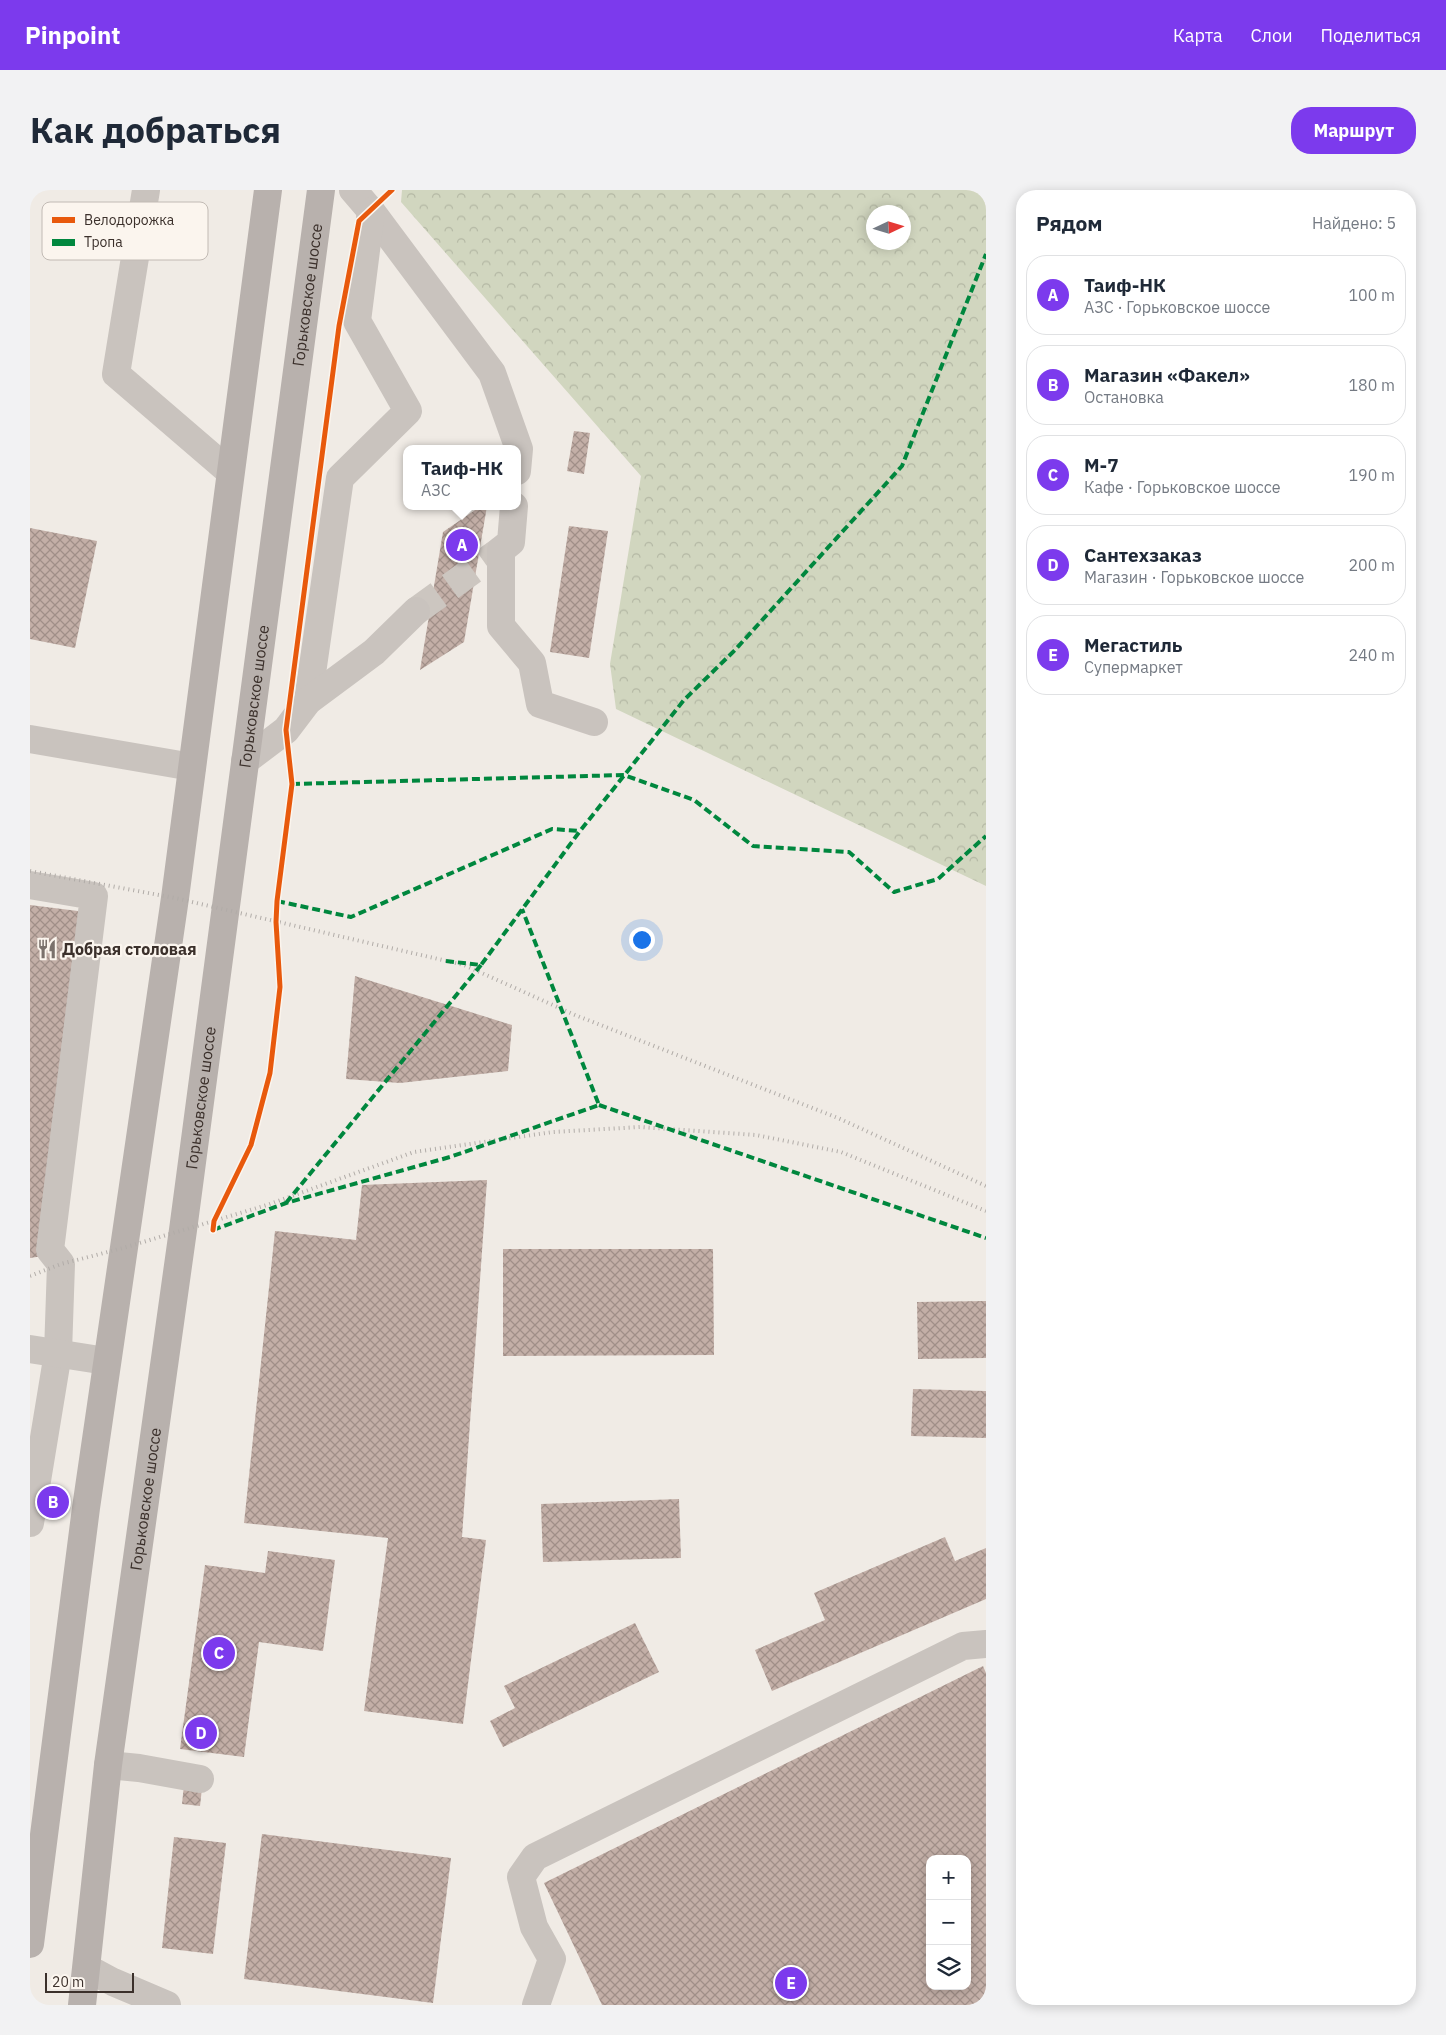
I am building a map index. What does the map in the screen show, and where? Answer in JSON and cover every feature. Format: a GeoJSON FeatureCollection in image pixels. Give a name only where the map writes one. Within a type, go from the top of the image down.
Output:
{"type":"FeatureCollection","features":[{"type":"Feature","properties":{"kind":"main road"},"geometry":{"type":"LineString","coordinates":[[30,1944],[33,1887],[106,1361],[175,898],[268,190]]}},
{"type":"Feature","properties":{"kind":"main road","name":"Горьковское шоссе"},"geometry":{"type":"LineString","coordinates":[[82,2005],[88,1968],[108,1765],[182,1240],[322,190]]}},
{"type":"Feature","properties":{"kind":"lane"},"geometry":{"type":"LineString","coordinates":[[353,190],[371,211],[492,373],[518,445]]}},
{"type":"Feature","properties":{"kind":"lane"},"geometry":{"type":"LineString","coordinates":[[308,701],[340,478],[408,411],[357,321],[371,211]]}},
{"type":"Feature","properties":{"kind":"lane"},"geometry":{"type":"LineString","coordinates":[[135,260],[116,374],[230,472]]}},
{"type":"Feature","properties":{"kind":"lane"},"geometry":{"type":"LineString","coordinates":[[514,510],[511,542],[501,550],[501,626],[532,663],[540,704],[594,722]]}},
{"type":"Feature","properties":{"kind":"lane"},"geometry":{"type":"LineString","coordinates":[[246,761],[286,730],[308,701],[374,652],[416,611]]}},
{"type":"Feature","properties":{"kind":"lane"},"geometry":{"type":"LineString","coordinates":[[30,739],[192,767]]}},
{"type":"Feature","properties":{"kind":"lane"},"geometry":{"type":"LineString","coordinates":[[30,886],[94,896],[50,1250],[60,1264],[58,1353],[30,1523]]}},
{"type":"Feature","properties":{"kind":"lane"},"geometry":{"type":"LineString","coordinates":[[30,1349],[106,1361]]}},
{"type":"Feature","properties":{"kind":"lane"},"geometry":{"type":"LineString","coordinates":[[536,2005],[552,1959],[534,1927],[521,1877],[535,1857],[963,1646],[986,1644]]}},
{"type":"Feature","properties":{"kind":"lane"},"geometry":{"type":"LineString","coordinates":[[108,1765],[139,1768],[200,1779]]}},
{"type":"Feature","properties":{"kind":"lane"},"geometry":{"type":"LineString","coordinates":[[88,1968],[113,1982],[167,2005]]}},
{"type":"Feature","properties":{"kind":"green space"},"geometry":{"type":"Polygon","coordinates":[[[402,190],[986,190],[986,886],[616,709],[610,664],[641,476],[401,202],[402,190]]]}},
{"type":"Feature","properties":{"kind":"building"},"geometry":{"type":"Polygon","coordinates":[[[574,431],[590,433],[584,474],[567,471],[574,431]]]}},
{"type":"Feature","properties":{"kind":"building"},"geometry":{"type":"Polygon","coordinates":[[[475,510],[486,510],[464,642],[420,670],[443,532],[475,510]]]}},
{"type":"Feature","properties":{"kind":"building"},"geometry":{"type":"Polygon","coordinates":[[[569,526],[608,531],[589,658],[550,652],[569,526]]]}},
{"type":"Feature","properties":{"kind":"building"},"geometry":{"type":"Polygon","coordinates":[[[30,528],[97,541],[75,648],[30,639],[30,528]]]}},
{"type":"Feature","properties":{"kind":"building"},"geometry":{"type":"Polygon","coordinates":[[[30,905],[86,912],[43,1256],[30,1258],[30,905]]]}},
{"type":"Feature","properties":{"kind":"building"},"geometry":{"type":"Polygon","coordinates":[[[355,976],[512,1025],[508,1071],[400,1083],[346,1079],[355,976]]]}},
{"type":"Feature","properties":{"kind":"building"},"geometry":{"type":"Polygon","coordinates":[[[487,1180],[462,1537],[486,1540],[463,1724],[364,1711],[388,1538],[244,1523],[275,1231],[356,1240],[362,1185],[487,1180]]]}},
{"type":"Feature","properties":{"kind":"building"},"geometry":{"type":"Polygon","coordinates":[[[503,1249],[713,1249],[714,1355],[503,1356],[503,1249]]]}},
{"type":"Feature","properties":{"kind":"building"},"geometry":{"type":"Polygon","coordinates":[[[986,1301],[986,1358],[918,1359],[917,1302],[986,1301]]]}},
{"type":"Feature","properties":{"kind":"building"},"geometry":{"type":"Polygon","coordinates":[[[913,1389],[986,1391],[986,1438],[911,1436],[913,1389]]]}},
{"type":"Feature","properties":{"kind":"building"},"geometry":{"type":"Polygon","coordinates":[[[679,1499],[681,1558],[543,1562],[541,1504],[679,1499]]]}},
{"type":"Feature","properties":{"kind":"building"},"geometry":{"type":"Polygon","coordinates":[[[945,1537],[955,1561],[986,1548],[986,1599],[772,1691],[755,1650],[825,1620],[814,1593],[945,1537]]]}},
{"type":"Feature","properties":{"kind":"building"},"geometry":{"type":"Polygon","coordinates":[[[268,1551],[335,1560],[323,1651],[259,1642],[244,1757],[180,1749],[205,1565],[265,1573],[268,1551]]]}},
{"type":"Feature","properties":{"kind":"building"},"geometry":{"type":"Polygon","coordinates":[[[635,1623],[659,1672],[503,1747],[490,1721],[515,1708],[504,1686],[635,1623]]]}},
{"type":"Feature","properties":{"kind":"building"},"geometry":{"type":"Polygon","coordinates":[[[983,1666],[986,1673],[986,2005],[602,2005],[544,1883],[983,1666]]]}},
{"type":"Feature","properties":{"kind":"building"},"geometry":{"type":"Polygon","coordinates":[[[184,1785],[202,1788],[200,1806],[182,1804],[184,1785]]]}},
{"type":"Feature","properties":{"kind":"building"},"geometry":{"type":"Polygon","coordinates":[[[262,1834],[451,1858],[433,2003],[244,1979],[262,1834]]]}},
{"type":"Feature","properties":{"kind":"building"},"geometry":{"type":"Polygon","coordinates":[[[174,1837],[226,1843],[213,1954],[162,1948],[174,1837]]]}},
{"type":"Feature","properties":{"kind":"tunnel"},"geometry":{"type":"LineString","coordinates":[[416,611],[501,550]]}},
{"type":"Feature","properties":{"kind":"railway"},"geometry":{"type":"LineString","coordinates":[[30,871],[175,898],[464,965],[575,1015],[838,1118],[986,1186]]}},
{"type":"Feature","properties":{"kind":"railway"},"geometry":{"type":"LineString","coordinates":[[30,1276],[61,1264],[123,1248],[267,1205],[414,1152],[553,1132],[640,1127],[756,1135],[841,1152],[986,1211]]}},
{"type":"Feature","properties":{"kind":"marked path"},"geometry":{"type":"LineString","coordinates":[[446,961],[481,965],[580,831],[684,700],[735,650],[902,466],[986,254]]}},
{"type":"Feature","properties":{"kind":"marked path"},"geometry":{"type":"LineString","coordinates":[[292,784],[624,775],[694,800],[753,846],[849,852],[894,892],[938,879],[986,836]]}},
{"type":"Feature","properties":{"kind":"marked path"},"geometry":{"type":"LineString","coordinates":[[277,901],[351,917],[552,829],[580,831]]}},
{"type":"Feature","properties":{"kind":"marked path"},"geometry":{"type":"LineString","coordinates":[[213,1230],[286,1203],[450,1157],[599,1105],[522,909]]}},
{"type":"Feature","properties":{"kind":"marked path"},"geometry":{"type":"LineString","coordinates":[[286,1203],[481,965]]}},
{"type":"Feature","properties":{"kind":"marked path"},"geometry":{"type":"LineString","coordinates":[[599,1105],[986,1238]]}},
{"type":"Feature","properties":{"kind":"cycle path"},"geometry":{"type":"LineString","coordinates":[[213,1230],[214,1221],[251,1145],[270,1073],[280,987],[276,922],[277,901],[292,784],[286,730],[339,326],[359,221],[392,190]]}},
{"type":"Feature","properties":{"kind":"place","name":"Таиф-НК"},"geometry":{"type":"Point","coordinates":[462,545]}},
{"type":"Feature","properties":{"kind":"place","name":"Добрая столовая"},"geometry":{"type":"Point","coordinates":[47,949]}},
{"type":"Feature","properties":{"kind":"place","name":"Магазин «Факел»"},"geometry":{"type":"Point","coordinates":[53,1502]}},
{"type":"Feature","properties":{"kind":"place","name":"М-7"},"geometry":{"type":"Point","coordinates":[219,1653]}},
{"type":"Feature","properties":{"kind":"place","name":"Сантехзаказ"},"geometry":{"type":"Point","coordinates":[201,1733]}},
{"type":"Feature","properties":{"kind":"place","name":"Мегастиль"},"geometry":{"type":"Point","coordinates":[791,1983]}}]}
